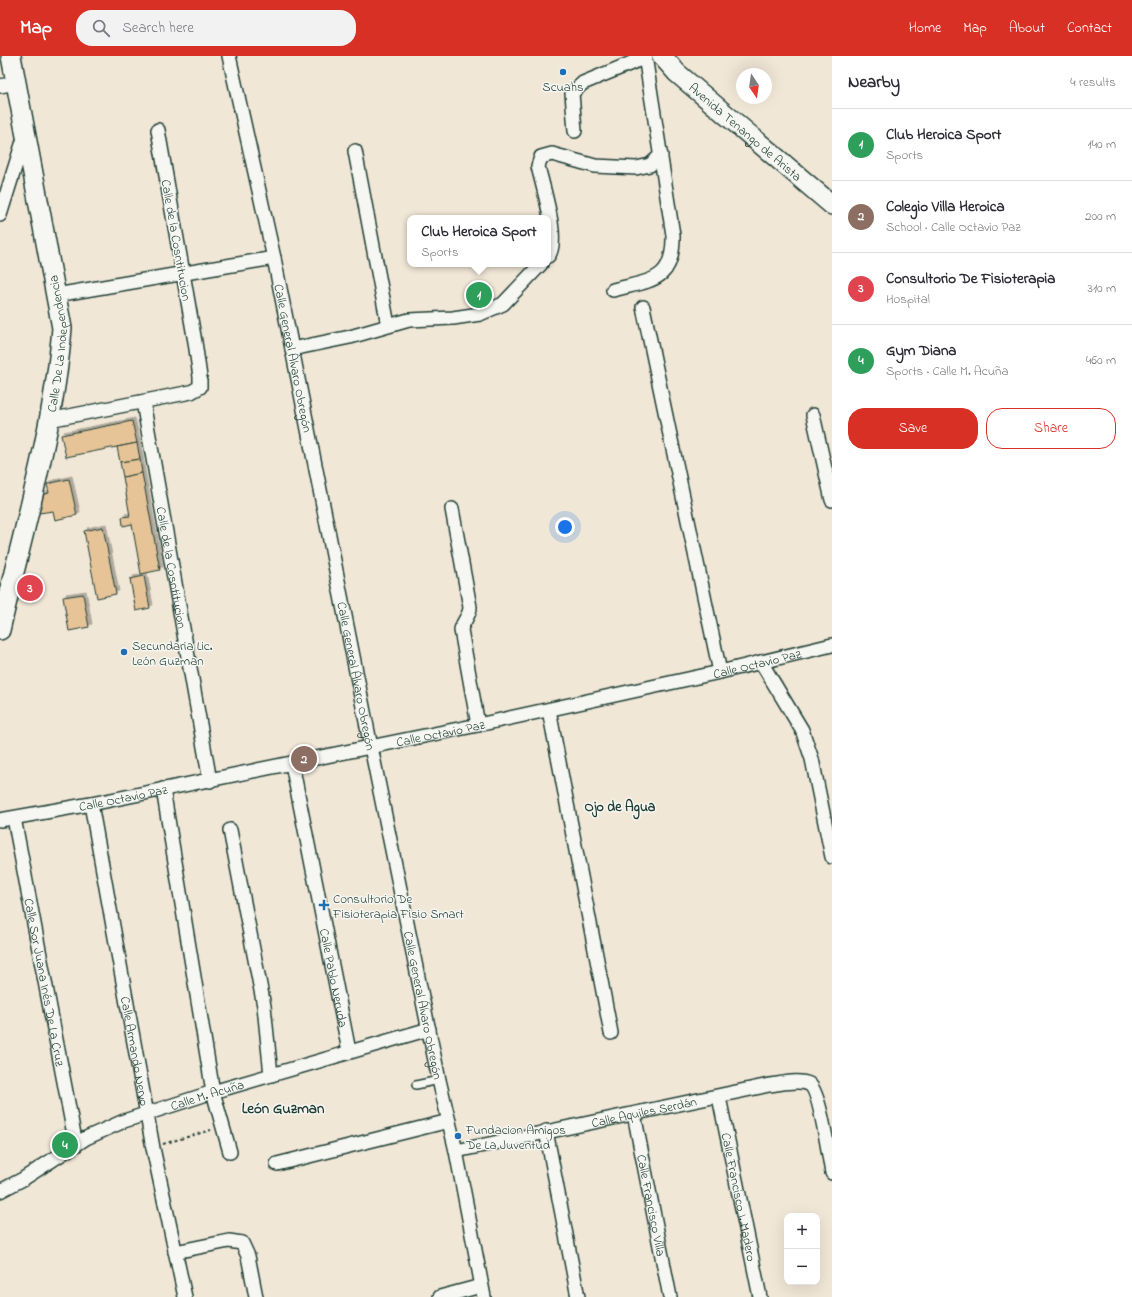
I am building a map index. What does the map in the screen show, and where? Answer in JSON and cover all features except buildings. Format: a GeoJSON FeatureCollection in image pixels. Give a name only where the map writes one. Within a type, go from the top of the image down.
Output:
{"type":"FeatureCollection","features":[{"type":"Feature","properties":{"kind":"street","name":"Calle De La Independencia"},"geometry":{"type":"LineString","coordinates":[[0,630],[49,420],[59,368],[62,328],[26,132],[8,84],[10,56]]}},
{"type":"Feature","properties":{"kind":"street","name":"Calle General Álvaro Obregón"},"geometry":{"type":"LineString","coordinates":[[229,56],[274,258],[371,747],[439,1080],[456,1151],[483,1291]]}},
{"type":"Feature","properties":{"kind":"street"},"geometry":{"type":"LineString","coordinates":[[575,131],[572,93],[584,83],[651,56],[673,251],[670,262],[665,271],[657,277],[613,290]]}},
{"type":"Feature","properties":{"kind":"street","name":"Avenida Tenango de Arista"},"geometry":{"type":"LineString","coordinates":[[651,56],[677,73],[832,205]]}},
{"type":"Feature","properties":{"kind":"street","name":"Calle de la Cosntitucion"},"geometry":{"type":"LineString","coordinates":[[158,130],[200,377],[200,387],[192,392],[143,402],[210,780]]}},
{"type":"Feature","properties":{"kind":"street"},"geometry":{"type":"LineString","coordinates":[[0,215],[4,186],[26,132]]}},
{"type":"Feature","properties":{"kind":"street"},"geometry":{"type":"LineString","coordinates":[[355,152],[388,325]]}},
{"type":"Feature","properties":{"kind":"street"},"geometry":{"type":"LineString","coordinates":[[549,215],[538,166],[541,157],[552,154],[595,166],[636,168],[650,165],[661,155]]}},
{"type":"Feature","properties":{"kind":"street"},"geometry":{"type":"LineString","coordinates":[[551,222],[554,235],[551,249]]}},
{"type":"Feature","properties":{"kind":"street"},"geometry":{"type":"LineString","coordinates":[[56,295],[183,275],[274,258]]}},
{"type":"Feature","properties":{"kind":"street"},"geometry":{"type":"LineString","coordinates":[[292,349],[350,337],[388,325],[417,319],[453,318],[480,314],[503,304],[538,267]]}},
{"type":"Feature","properties":{"kind":"street"},"geometry":{"type":"LineString","coordinates":[[643,307],[720,672]]}},
{"type":"Feature","properties":{"kind":"street"},"geometry":{"type":"LineString","coordinates":[[49,420],[143,402]]}},
{"type":"Feature","properties":{"kind":"street"},"geometry":{"type":"LineString","coordinates":[[813,415],[832,500]]}},
{"type":"Feature","properties":{"kind":"street"},"geometry":{"type":"LineString","coordinates":[[452,509],[470,607],[469,613],[462,624],[461,630],[478,725]]}},
{"type":"Feature","properties":{"kind":"street","name":"Calle Octavio Paz"},"geometry":{"type":"LineString","coordinates":[[0,820],[91,804],[478,725],[720,672],[832,645]]}},
{"type":"Feature","properties":{"kind":"street"},"geometry":{"type":"LineString","coordinates":[[761,662],[802,730],[812,759],[832,857]]}},
{"type":"Feature","properties":{"kind":"street"},"geometry":{"type":"LineString","coordinates":[[549,710],[611,1033]]}},
{"type":"Feature","properties":{"kind":"street","name":"Calle Pablo Neruda"},"geometry":{"type":"LineString","coordinates":[[292,764],[349,1051]]}},
{"type":"Feature","properties":{"kind":"street"},"geometry":{"type":"LineString","coordinates":[[162,789],[213,1092],[230,1152]]}},
{"type":"Feature","properties":{"kind":"street","name":"Calle Armando Nervo"},"geometry":{"type":"LineString","coordinates":[[91,804],[153,1148],[185,1297]]}},
{"type":"Feature","properties":{"kind":"street","name":"Calle Sor Juana Inés De La Cruz"},"geometry":{"type":"LineString","coordinates":[[14,818],[76,1145]]}},
{"type":"Feature","properties":{"kind":"street"},"geometry":{"type":"LineString","coordinates":[[230,830],[264,1006],[271,1074]]}},
{"type":"Feature","properties":{"kind":"street","name":"Calle M. Acuña"},"geometry":{"type":"LineString","coordinates":[[0,1191],[23,1179],[76,1145],[106,1128],[271,1074],[429,1029]]}},
{"type":"Feature","properties":{"kind":"street","name":"Calle Aquiles Serdán"},"geometry":{"type":"LineString","coordinates":[[456,1151],[720,1097],[769,1085],[800,1082],[809,1084],[813,1087],[820,1104],[832,1173]]}},
{"type":"Feature","properties":{"kind":"street","name":"Calle Francisco I. Madero"},"geometry":{"type":"LineString","coordinates":[[720,1097],[760,1297]]}},
{"type":"Feature","properties":{"kind":"street","name":"Calle Francisco Villa"},"geometry":{"type":"LineString","coordinates":[[634,1114],[670,1297]]}},
{"type":"Feature","properties":{"kind":"street"},"geometry":{"type":"LineString","coordinates":[[277,1164],[449,1121]]}},
{"type":"Feature","properties":{"kind":"street"},"geometry":{"type":"LineString","coordinates":[[546,1132],[578,1297]]}},
{"type":"Feature","properties":{"kind":"street"},"geometry":{"type":"LineString","coordinates":[[175,1252],[229,1241],[242,1243],[248,1256],[256,1297]]}},
{"type":"Feature","properties":{"kind":"street"},"geometry":{"type":"LineString","coordinates":[[440,1297],[483,1291]]}},
{"type":"Feature","properties":{"kind":"lane"},"geometry":{"type":"LineString","coordinates":[[416,1085],[439,1080]]}},
{"type":"Feature","properties":{"kind":"path"},"geometry":{"type":"LineString","coordinates":[[153,1148],[223,1126]]}},
{"type":"Feature","properties":{"kind":"place","name":"Scuahs"},"geometry":{"type":"Point","coordinates":[563,72]}},
{"type":"Feature","properties":{"kind":"place","name":"Club Heroica Sport"},"geometry":{"type":"Point","coordinates":[479,295]}},
{"type":"Feature","properties":{"kind":"place","name":"Consultorio De Fisioterapia"},"geometry":{"type":"Point","coordinates":[30,588]}},
{"type":"Feature","properties":{"kind":"place","name":"Secundaria Lic. León Guzman"},"geometry":{"type":"Point","coordinates":[124,652]}},
{"type":"Feature","properties":{"kind":"place","name":"Colegio Villa Heroica"},"geometry":{"type":"Point","coordinates":[304,759]}},
{"type":"Feature","properties":{"kind":"place","name":"Consultorio De Fisioterapia Fisio Smart"},"geometry":{"type":"Point","coordinates":[324,905]}},
{"type":"Feature","properties":{"kind":"place","name":"Fundacion Amigos De La Juventud"},"geometry":{"type":"Point","coordinates":[458,1136]}},
{"type":"Feature","properties":{"kind":"place","name":"Gym Diana"},"geometry":{"type":"Point","coordinates":[65,1145]}},
{"type":"Feature","properties":{"kind":"district","name":"Ojo de Agua"},"geometry":{"type":"Point","coordinates":[620,806]}},
{"type":"Feature","properties":{"kind":"district","name":"León Guzman"},"geometry":{"type":"Point","coordinates":[283,1108]}}]}
